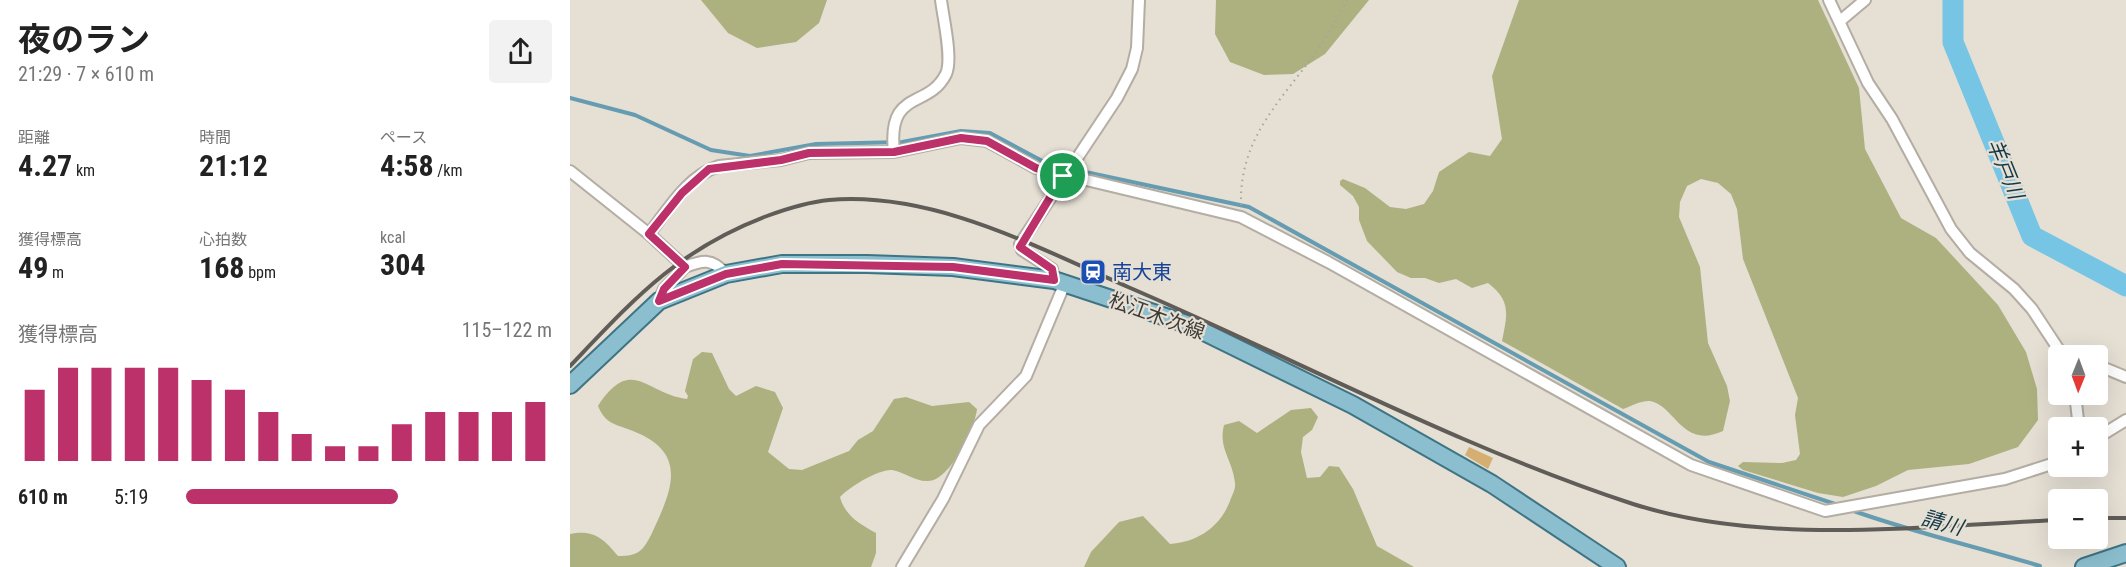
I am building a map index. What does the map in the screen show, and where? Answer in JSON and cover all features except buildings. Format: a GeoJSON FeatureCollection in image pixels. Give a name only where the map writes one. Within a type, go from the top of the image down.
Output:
{"type":"FeatureCollection","features":[{"type":"Feature","properties":{"kind":"main road","name":"松江木次線"},"geometry":{"type":"LineString","coordinates":[[570,386],[659,301],[726,274],[782,264],[867,264],[953,267],[1059,282],[1190,325],[1353,405],[1492,484],[1617,567]]}},
{"type":"Feature","properties":{"kind":"main road"},"geometry":{"type":"LineString","coordinates":[[2084,567],[2126,553]]}},
{"type":"Feature","properties":{"kind":"street"},"geometry":{"type":"LineString","coordinates":[[893,146],[895,123],[902,106],[936,85],[946,74],[948,57],[940,0]]}},
{"type":"Feature","properties":{"kind":"street"},"geometry":{"type":"LineString","coordinates":[[902,567],[943,499],[979,425],[1026,376],[1059,282],[1052,269],[1020,247],[1067,170],[1117,98],[1132,69],[1137,48],[1139,0]]}},
{"type":"Feature","properties":{"kind":"street"},"geometry":{"type":"LineString","coordinates":[[1829,0],[1868,82],[1892,119],[1951,228],[1970,253],[2014,289],[2032,309],[2056,345]]}},
{"type":"Feature","properties":{"kind":"street"},"geometry":{"type":"LineString","coordinates":[[1840,21],[1865,0]]}},
{"type":"Feature","properties":{"kind":"street"},"geometry":{"type":"LineString","coordinates":[[649,234],[682,193],[709,169],[781,160],[809,153],[961,138],[987,141],[1036,168],[1067,170],[1241,217],[1328,262],[1691,465],[1825,511],[2005,479],[2048,465]]}},
{"type":"Feature","properties":{"kind":"street"},"geometry":{"type":"LineString","coordinates":[[570,171],[649,234],[685,267]]}},
{"type":"Feature","properties":{"kind":"street"},"geometry":{"type":"LineString","coordinates":[[659,301],[664,289],[685,267],[704,260],[717,264],[726,274]]}},
{"type":"Feature","properties":{"kind":"street"},"geometry":{"type":"LineString","coordinates":[[2108,370],[2126,377]]}},
{"type":"Feature","properties":{"kind":"street"},"geometry":{"type":"LineString","coordinates":[[2108,431],[2126,420]]}},
{"type":"Feature","properties":{"kind":"path"},"geometry":{"type":"LineString","coordinates":[[1241,217],[1240,188],[1245,165],[1258,129],[1321,46],[1347,0]]}},
{"type":"Feature","properties":{"kind":"green space"},"geometry":{"type":"Polygon","coordinates":[[[701,0],[827,0],[819,23],[796,42],[757,48],[728,33],[701,0]]]}},
{"type":"Feature","properties":{"kind":"green space"},"geometry":{"type":"Polygon","coordinates":[[[1216,0],[1369,0],[1325,54],[1293,74],[1264,75],[1230,62],[1215,34],[1216,0]]]}},
{"type":"Feature","properties":{"kind":"green space"},"geometry":{"type":"Polygon","coordinates":[[[1519,0],[1818,0],[1859,88],[1865,149],[1901,218],[1936,238],[1998,305],[2026,352],[2037,389],[2038,420],[2018,447],[1969,464],[1908,470],[1876,486],[1843,497],[1818,493],[1743,470],[1738,466],[1743,462],[1782,463],[1796,460],[1800,454],[1795,415],[1798,398],[1743,259],[1737,209],[1731,194],[1718,183],[1701,179],[1687,186],[1680,202],[1679,217],[1700,267],[1708,343],[1727,386],[1730,401],[1723,431],[1709,435],[1698,435],[1688,431],[1659,404],[1650,401],[1640,402],[1623,409],[1502,341],[1506,309],[1501,296],[1488,283],[1472,288],[1456,279],[1439,283],[1425,278],[1411,278],[1397,272],[1367,241],[1359,220],[1359,207],[1353,196],[1340,185],[1340,181],[1343,179],[1365,188],[1390,207],[1406,209],[1424,204],[1433,191],[1439,172],[1469,152],[1490,156],[1502,139],[1492,76],[1519,0]]]}},
{"type":"Feature","properties":{"kind":"green space"},"geometry":{"type":"Polygon","coordinates":[[[702,352],[712,353],[729,389],[736,396],[756,386],[775,392],[783,408],[768,452],[789,469],[802,470],[849,451],[858,440],[873,431],[894,399],[906,397],[932,406],[969,402],[977,409],[975,418],[953,463],[936,479],[924,481],[896,471],[886,470],[864,479],[840,497],[849,514],[876,533],[876,553],[871,567],[570,567],[570,534],[592,534],[608,545],[618,556],[631,555],[640,551],[652,533],[670,488],[669,462],[662,450],[651,440],[608,420],[598,406],[621,382],[631,380],[687,399],[685,391],[693,359],[702,352]]]}},
{"type":"Feature","properties":{"kind":"green space"},"geometry":{"type":"Polygon","coordinates":[[[1311,408],[1318,417],[1312,430],[1303,437],[1301,452],[1307,478],[1320,477],[1329,466],[1339,467],[1353,489],[1377,546],[1414,567],[1084,567],[1091,552],[1119,522],[1143,516],[1170,544],[1190,540],[1207,532],[1226,510],[1235,488],[1234,475],[1224,448],[1224,425],[1239,421],[1257,433],[1291,410],[1311,408]]]}},
{"type":"Feature","properties":{"kind":"waterway","name":"羊戸川"},"geometry":{"type":"LineString","coordinates":[[1953,0],[1953,42],[2032,236],[2126,286]]}},
{"type":"Feature","properties":{"kind":"waterway"},"geometry":{"type":"LineString","coordinates":[[570,98],[635,115],[711,150],[750,156],[816,144],[902,142],[961,131],[990,133],[1048,164],[1249,207],[1709,462],[1838,505]]}},
{"type":"Feature","properties":{"kind":"waterway","name":"請川"},"geometry":{"type":"LineString","coordinates":[[1851,510],[2040,566]]}},
{"type":"Feature","properties":{"kind":"railway"},"geometry":{"type":"LineString","coordinates":[[570,366],[615,319],[659,279],[707,244],[735,229],[767,216],[813,202],[868,200],[907,204],[983,225],[1020,240],[1441,429],[1504,456],[1633,504],[1683,517],[1736,525],[1789,529],[1898,529],[2048,521]]}},
{"type":"Feature","properties":{"kind":"railway"},"geometry":{"type":"LineString","coordinates":[[2108,518],[2126,518]]}},
{"type":"Feature","properties":{"kind":"place","name":"南大東"},"geometry":{"type":"Point","coordinates":[1093,272]}},
{"type":"Feature","properties":{"kind":"route"},"geometry":{"type":"LineString","coordinates":[[961,138],[987,141],[1036,168],[1063,176],[1020,244],[1022,250],[1028,255],[1052,269],[1054,280],[953,267],[782,264],[726,274],[659,301],[664,289],[685,267],[649,234],[691,183],[709,169],[781,160],[809,153],[894,152],[961,138]]}}]}
